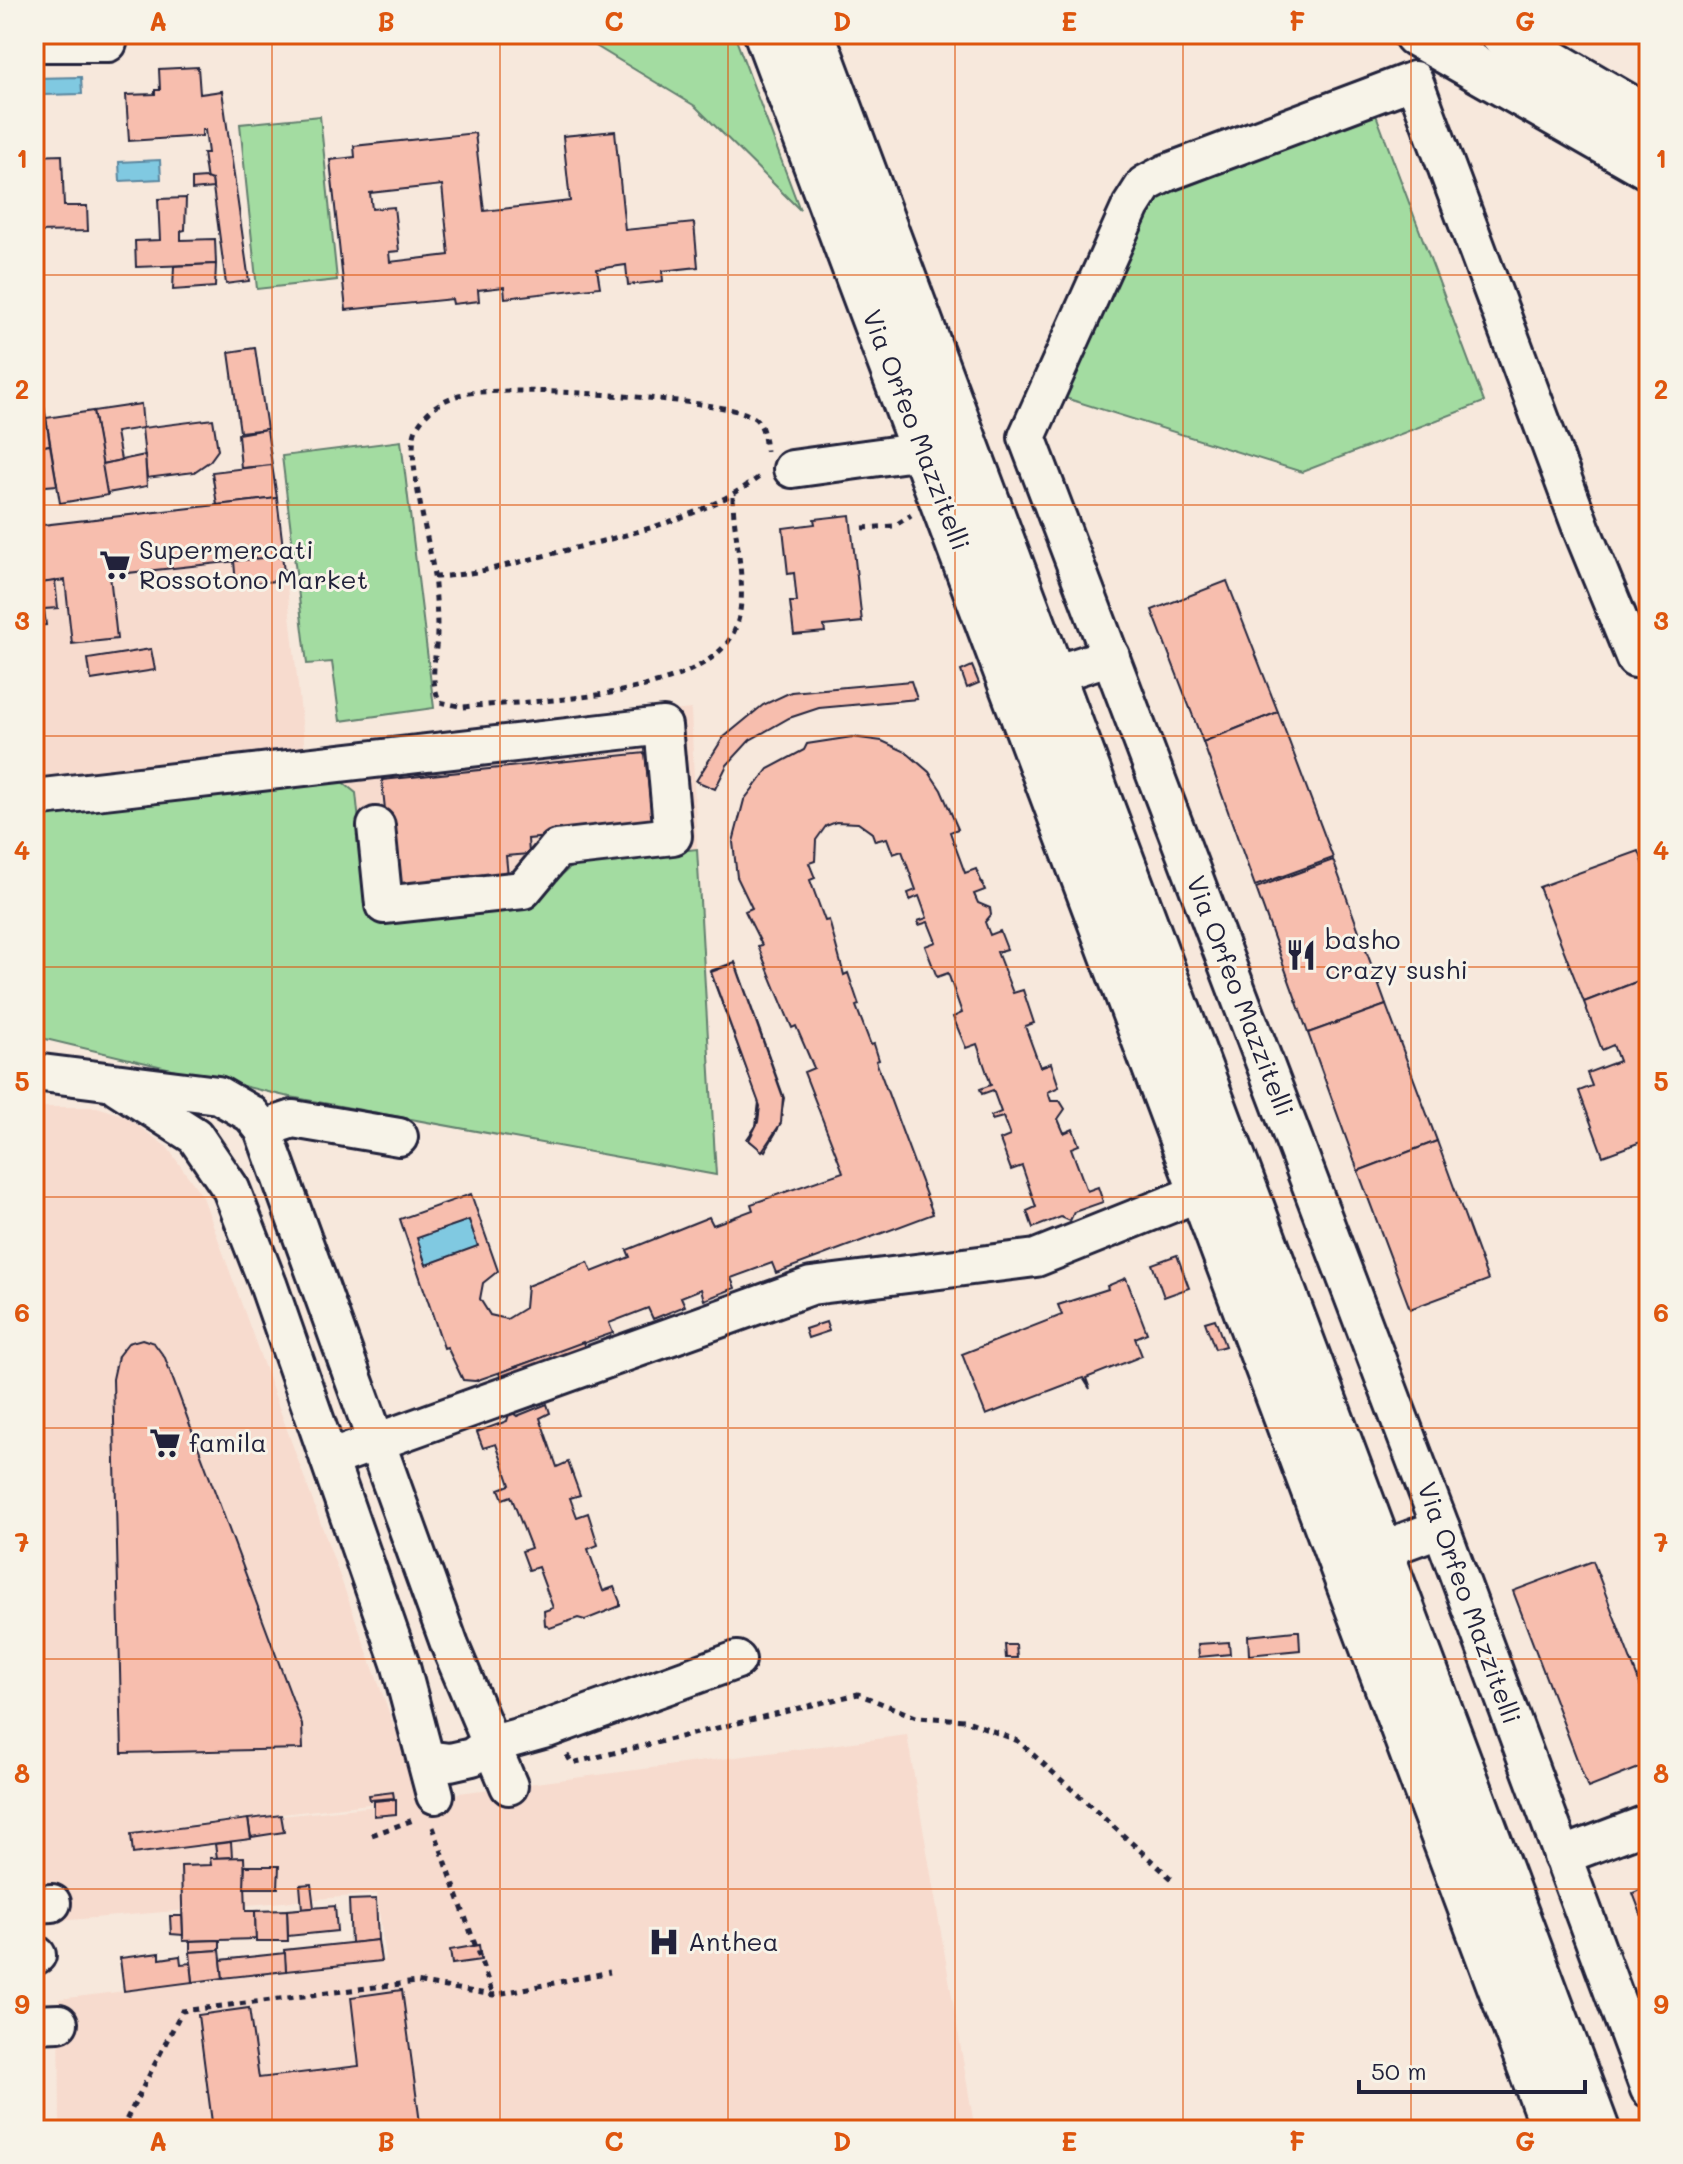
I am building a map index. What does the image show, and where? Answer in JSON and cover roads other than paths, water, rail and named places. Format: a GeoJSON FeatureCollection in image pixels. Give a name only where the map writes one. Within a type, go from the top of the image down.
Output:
{"type":"FeatureCollection","features":[{"type":"Feature","properties":{"kind":"main road","name":"Via Orfeo Mazzitelli"},"geometry":{"type":"LineString","coordinates":[[767,34],[923,451],[1199,1125],[1379,1551],[1597,2130]]}},
{"type":"Feature","properties":{"kind":"main road","name":"Via Orfeo Mazzitelli"},"geometry":{"type":"LineString","coordinates":[[812,34],[1052,675],[1171,1051]]}},
{"type":"Feature","properties":{"kind":"main road"},"geometry":{"type":"LineString","coordinates":[[1416,34],[1649,167]]}},
{"type":"Feature","properties":{"kind":"main road"},"geometry":{"type":"LineString","coordinates":[[1503,34],[1649,119]]}},
{"type":"Feature","properties":{"kind":"main road","name":"Via Orfeo Mazzitelli"},"geometry":{"type":"LineString","coordinates":[[1199,1125],[1201,1192],[1554,2130]]}},
{"type":"Feature","properties":{"kind":"street"},"geometry":{"type":"LineString","coordinates":[[34,43],[108,43]]}},
{"type":"Feature","properties":{"kind":"street","name":"Via Orfeo Mazzitelli"},"geometry":{"type":"LineString","coordinates":[[1635,659],[1582,530],[1414,80],[1166,173],[1145,184],[1131,206],[1027,437],[1441,1528],[1649,2089]]}},
{"type":"Feature","properties":{"kind":"street"},"geometry":{"type":"LineString","coordinates":[[780,470],[923,451]]}},
{"type":"Feature","properties":{"kind":"street"},"geometry":{"type":"LineString","coordinates":[[1052,675],[1111,656]]}},
{"type":"Feature","properties":{"kind":"street"},"geometry":{"type":"LineString","coordinates":[[34,798],[663,726],[673,836],[557,849],[523,890],[384,905],[376,826]]}},
{"type":"Feature","properties":{"kind":"street"},"geometry":{"type":"LineString","coordinates":[[34,1072],[117,1086],[156,1086],[218,1095],[251,1114],[263,1129],[450,1646],[489,1745],[509,1786]]}},
{"type":"Feature","properties":{"kind":"street"},"geometry":{"type":"LineString","coordinates":[[117,1086],[195,1136],[231,1189],[268,1284],[400,1663],[426,1759],[432,1805]]}},
{"type":"Feature","properties":{"kind":"street"},"geometry":{"type":"LineString","coordinates":[[263,1129],[293,1119],[399,1137]]}},
{"type":"Feature","properties":{"kind":"street"},"geometry":{"type":"LineString","coordinates":[[329,1459],[811,1286],[1036,1258],[1201,1192]]}},
{"type":"Feature","properties":{"kind":"street"},"geometry":{"type":"LineString","coordinates":[[268,1284],[313,1269]]}},
{"type":"Feature","properties":{"kind":"street"},"geometry":{"type":"LineString","coordinates":[[1379,1551],[1441,1528]]}},
{"type":"Feature","properties":{"kind":"street"},"geometry":{"type":"LineString","coordinates":[[400,1663],[418,1663],[438,1656],[450,1646]]}},
{"type":"Feature","properties":{"kind":"street"},"geometry":{"type":"LineString","coordinates":[[426,1759],[450,1762],[472,1757],[489,1745],[547,1729],[737,1660]]}},
{"type":"Feature","properties":{"kind":"street"},"geometry":{"type":"LineString","coordinates":[[1562,1856],[1649,1823]]}},
{"type":"Feature","properties":{"kind":"water"},"geometry":{"type":"Polygon","coordinates":[[[81,77],[82,94],[43,95],[34,90],[34,78],[81,77]]]}},
{"type":"Feature","properties":{"kind":"water"},"geometry":{"type":"Polygon","coordinates":[[[160,160],[161,179],[120,181],[119,162],[160,160]]]}},
{"type":"Feature","properties":{"kind":"water"},"geometry":{"type":"Polygon","coordinates":[[[469,1220],[478,1246],[426,1265],[417,1238],[469,1220]]]}},
{"type":"Feature","properties":{"kind":"place","name":"Supermercati Rossotono Market"},"geometry":{"type":"Point","coordinates":[115,565]}},
{"type":"Feature","properties":{"kind":"place","name":"basho crazy sushi"},"geometry":{"type":"Point","coordinates":[1301,955]}},
{"type":"Feature","properties":{"kind":"place","name":"famila"},"geometry":{"type":"Point","coordinates":[165,1443]}},
{"type":"Feature","properties":{"kind":"place","name":"Anthea"},"geometry":{"type":"Point","coordinates":[664,1942]}}]}
